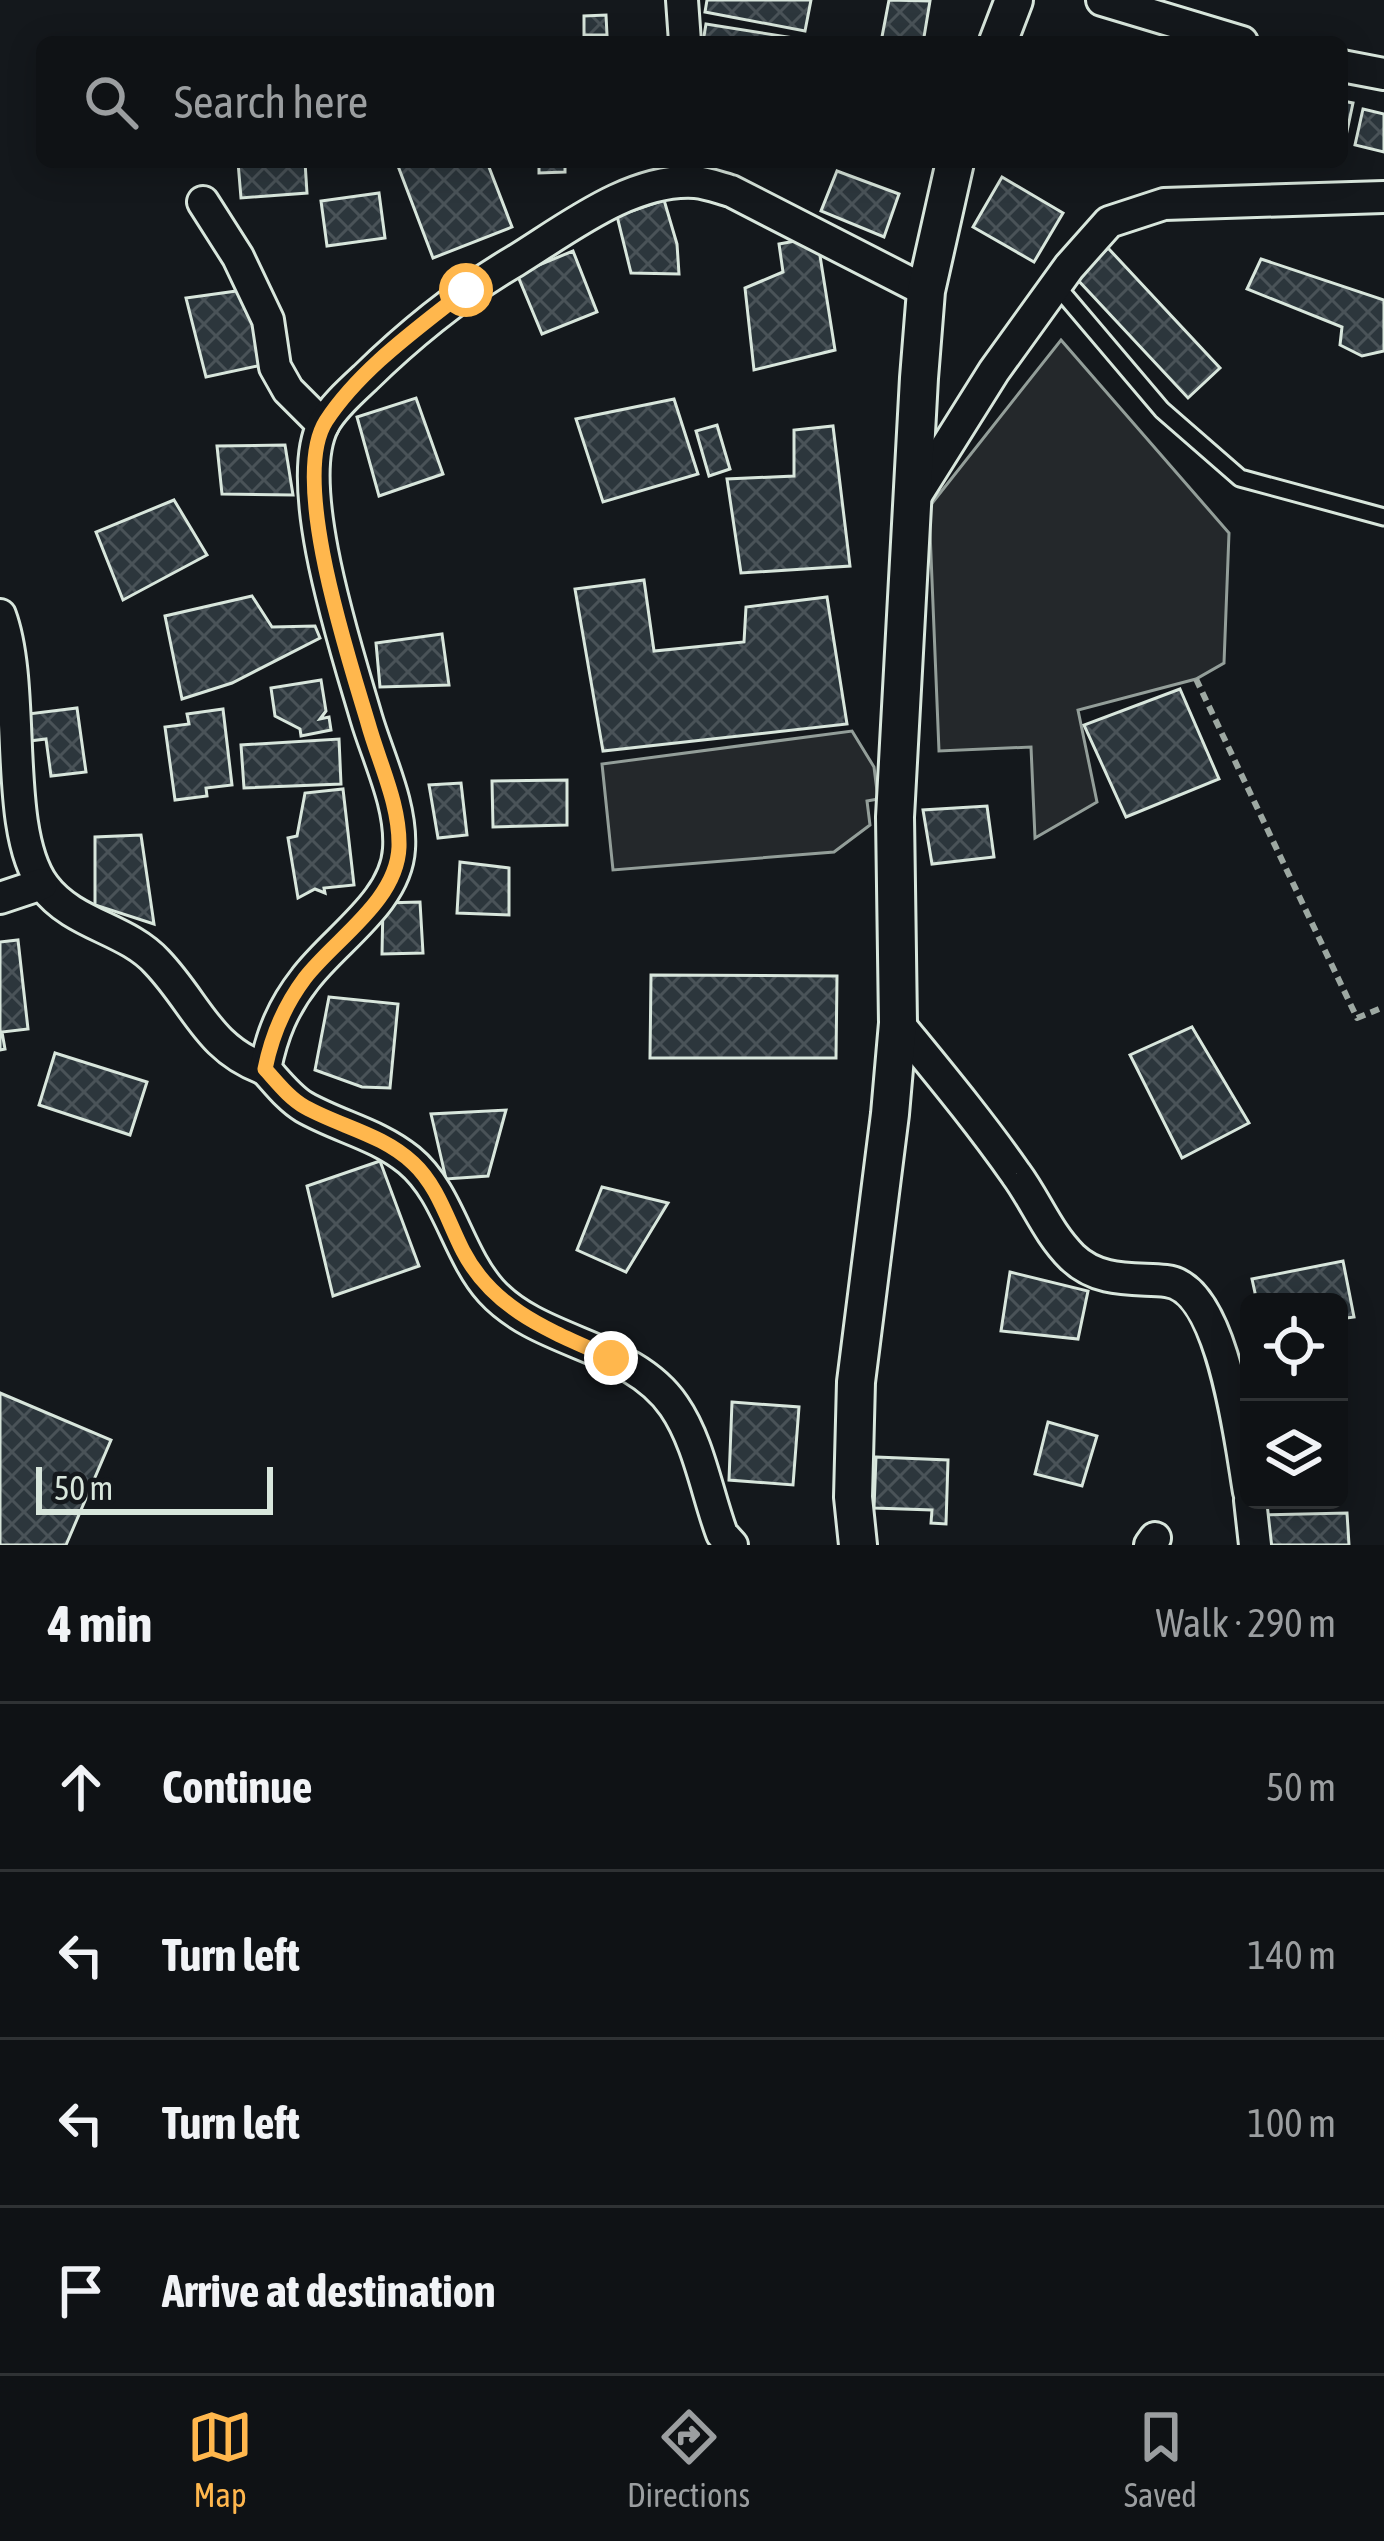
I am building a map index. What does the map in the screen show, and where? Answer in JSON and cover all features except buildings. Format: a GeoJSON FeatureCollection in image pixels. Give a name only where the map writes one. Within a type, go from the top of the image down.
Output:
{"type":"FeatureCollection","features":[{"type":"Feature","properties":{"kind":"street"},"geometry":{"type":"LineString","coordinates":[[682,0],[685,36]]}},
{"type":"Feature","properties":{"kind":"street"},"geometry":{"type":"LineString","coordinates":[[1000,36],[1014,0]]}},
{"type":"Feature","properties":{"kind":"street"},"geometry":{"type":"LineString","coordinates":[[1102,0],[1222,36]]}},
{"type":"Feature","properties":{"kind":"street"},"geometry":{"type":"LineString","coordinates":[[1348,67],[1384,74]]}},
{"type":"Feature","properties":{"kind":"street"},"geometry":{"type":"LineString","coordinates":[[858,1545],[853,1497],[856,1382],[898,1023],[895,817],[926,291],[954,168]]}},
{"type":"Feature","properties":{"kind":"street"},"geometry":{"type":"LineString","coordinates":[[265,1069],[271,1037],[285,1007],[306,976],[379,896],[399,849],[393,802],[338,618],[322,546],[313,461],[323,425],[405,338],[466,290],[618,200],[695,172],[926,291]]}},
{"type":"Feature","properties":{"kind":"street"},"geometry":{"type":"LineString","coordinates":[[913,500],[994,371],[1109,222],[1164,204],[1384,197]]}},
{"type":"Feature","properties":{"kind":"street"},"geometry":{"type":"LineString","coordinates":[[203,202],[238,257],[268,320],[275,367],[323,425]]}},
{"type":"Feature","properties":{"kind":"street"},"geometry":{"type":"LineString","coordinates":[[0,615],[14,669],[21,808],[30,855],[42,884],[88,923],[151,956],[191,1000],[213,1038],[236,1059],[265,1069],[302,1106],[373,1136],[412,1162],[429,1182],[466,1257],[491,1291],[517,1314],[654,1382],[676,1408],[722,1534],[732,1545]]}},
{"type":"Feature","properties":{"kind":"street"},"geometry":{"type":"LineString","coordinates":[[0,898],[42,884]]}},
{"type":"Feature","properties":{"kind":"street"},"geometry":{"type":"LineString","coordinates":[[898,1023],[1020,1178],[1048,1230],[1075,1261],[1105,1276],[1136,1282],[1172,1281],[1203,1307],[1220,1350],[1240,1447]]}},
{"type":"Feature","properties":{"kind":"street"},"geometry":{"type":"LineString","coordinates":[[1251,1509],[1255,1545]]}},
{"type":"Feature","properties":{"kind":"lane"},"geometry":{"type":"LineString","coordinates":[[1056,285],[1162,410],[1240,478],[1384,517]]}},
{"type":"Feature","properties":{"kind":"path"},"geometry":{"type":"LineString","coordinates":[[1196,679],[1357,1018],[1384,1006]]}},
{"type":"Feature","properties":{"kind":"shaded area"},"geometry":{"type":"Polygon","coordinates":[[[1061,340],[1229,533],[1224,663],[1196,679],[1078,710],[1097,802],[1035,838],[1031,747],[939,751],[929,507],[1061,340]]]}},
{"type":"Feature","properties":{"kind":"shaded area"},"geometry":{"type":"Polygon","coordinates":[[[852,731],[874,767],[878,799],[867,801],[870,825],[834,852],[613,870],[602,764],[852,731]]]}},
{"type":"Feature","properties":{"kind":"route"},"geometry":{"type":"LineString","coordinates":[[466,290],[405,338],[348,395],[323,425],[313,461],[322,546],[338,618],[393,802],[399,849],[389,881],[369,910],[306,976],[285,1007],[271,1037],[265,1069],[302,1106],[373,1136],[412,1162],[429,1182],[466,1257],[491,1291],[517,1314],[611,1358]]}}]}
